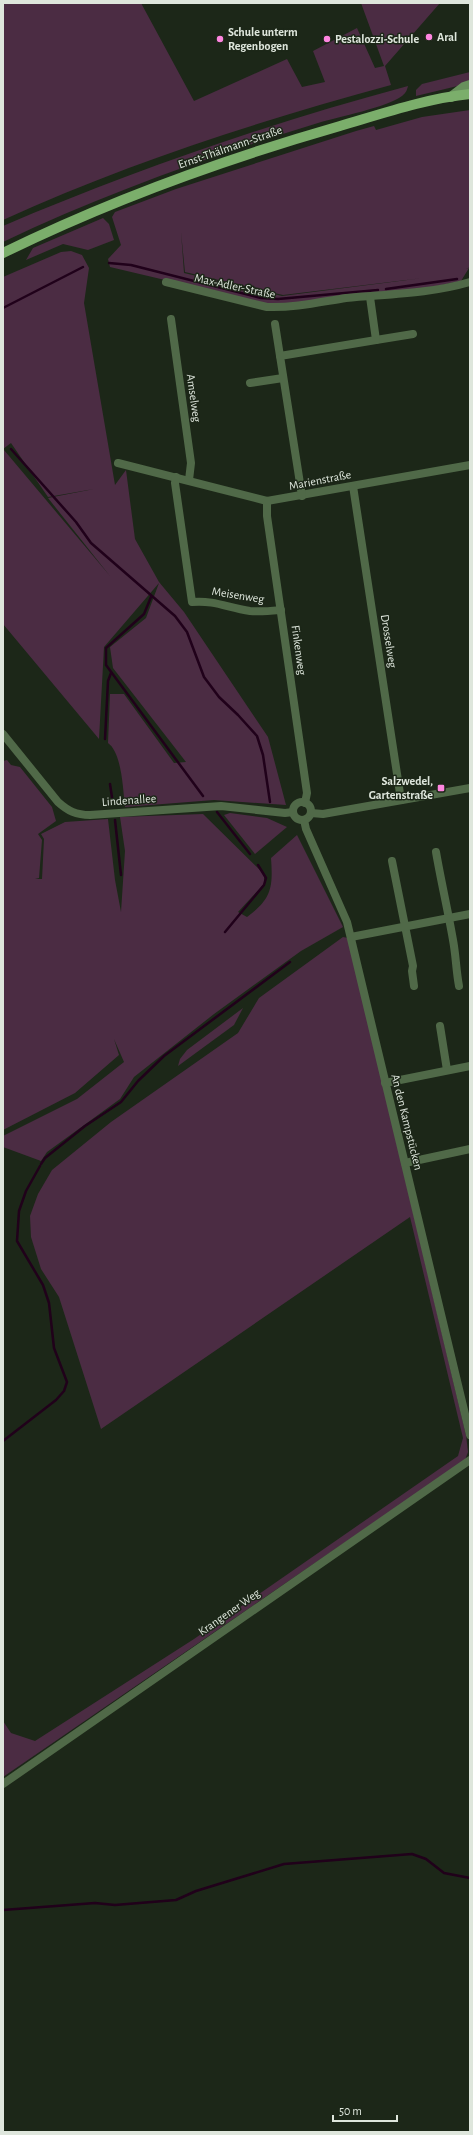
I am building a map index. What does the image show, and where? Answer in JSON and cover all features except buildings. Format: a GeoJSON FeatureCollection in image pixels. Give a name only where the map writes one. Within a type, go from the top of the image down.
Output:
{"type":"FeatureCollection","features":[{"type":"Feature","properties":{"kind":"main road","name":"Ernst-Thälmann-Straße"},"geometry":{"type":"LineString","coordinates":[[3,253],[98,209],[232,160],[359,120],[451,97],[464,87],[470,85]]}},
{"type":"Feature","properties":{"kind":"main road"},"geometry":{"type":"LineString","coordinates":[[451,97],[470,94]]}},
{"type":"Feature","properties":{"kind":"street","name":"Max-Adler-Straße"},"geometry":{"type":"LineString","coordinates":[[166,282],[267,307],[282,308],[370,297],[437,291],[470,282]]}},
{"type":"Feature","properties":{"kind":"street"},"geometry":{"type":"LineString","coordinates":[[370,297],[376,340]]}},
{"type":"Feature","properties":{"kind":"street","name":"Amselweg"},"geometry":{"type":"LineString","coordinates":[[171,318],[191,463],[189,480]]}},
{"type":"Feature","properties":{"kind":"street"},"geometry":{"type":"LineString","coordinates":[[274,324],[302,496]]}},
{"type":"Feature","properties":{"kind":"street"},"geometry":{"type":"LineString","coordinates":[[280,356],[412,334]]}},
{"type":"Feature","properties":{"kind":"street"},"geometry":{"type":"LineString","coordinates":[[250,383],[283,378]]}},
{"type":"Feature","properties":{"kind":"street","name":"Marienstraße"},"geometry":{"type":"LineString","coordinates":[[118,463],[267,501],[470,465]]}},
{"type":"Feature","properties":{"kind":"street","name":"Meisenweg"},"geometry":{"type":"LineString","coordinates":[[176,477],[175,483],[192,602],[217,602],[250,611],[264,612],[281,610]]}},
{"type":"Feature","properties":{"kind":"street","name":"Drosselweg"},"geometry":{"type":"LineString","coordinates":[[353,486],[401,800]]}},
{"type":"Feature","properties":{"kind":"street","name":"Finkenweg"},"geometry":{"type":"LineString","coordinates":[[267,501],[267,516],[307,792],[305,803]]}},
{"type":"Feature","properties":{"kind":"street","name":"Lindenallee"},"geometry":{"type":"LineString","coordinates":[[5,739],[58,802],[66,810],[75,814],[90,815],[221,806],[285,813],[293,812]]}},
{"type":"Feature","properties":{"kind":"street"},"geometry":{"type":"LineString","coordinates":[[311,813],[310,807],[305,803],[298,803],[293,812],[297,819],[304,820],[311,813],[323,814],[470,788]]}},
{"type":"Feature","properties":{"kind":"street","name":"An den Kampstücken"},"geometry":{"type":"LineString","coordinates":[[304,820],[306,829],[344,914],[351,937],[470,1435]]}},
{"type":"Feature","properties":{"kind":"street"},"geometry":{"type":"LineString","coordinates":[[436,852],[457,958],[455,965],[459,986]]}},
{"type":"Feature","properties":{"kind":"street"},"geometry":{"type":"LineString","coordinates":[[392,861],[413,966],[412,971],[414,986]]}},
{"type":"Feature","properties":{"kind":"street"},"geometry":{"type":"LineString","coordinates":[[351,937],[470,914]]}},
{"type":"Feature","properties":{"kind":"street"},"geometry":{"type":"LineString","coordinates":[[440,1026],[447,1070]]}},
{"type":"Feature","properties":{"kind":"street"},"geometry":{"type":"LineString","coordinates":[[385,1083],[470,1066]]}},
{"type":"Feature","properties":{"kind":"street"},"geometry":{"type":"LineString","coordinates":[[405,1163],[470,1150]]}},
{"type":"Feature","properties":{"kind":"street","name":"Krangener Weg"},"geometry":{"type":"LineString","coordinates":[[3,1784],[470,1460]]}},
{"type":"Feature","properties":{"kind":"shaded area"},"geometry":{"type":"Polygon","coordinates":[[[3,3],[141,3],[194,101],[287,59],[302,87],[325,82],[313,51],[357,28],[375,68],[384,66],[361,3],[440,3],[385,66],[391,85],[292,113],[194,145],[98,180],[3,220],[3,3]]]}},
{"type":"Feature","properties":{"kind":"shaded area"},"geometry":{"type":"Polygon","coordinates":[[[470,72],[470,83],[416,96],[416,90],[422,84],[470,72]]]}},
{"type":"Feature","properties":{"kind":"shaded area"},"geometry":{"type":"Polygon","coordinates":[[[408,86],[402,96],[386,104],[318,123],[159,176],[80,207],[3,242],[3,226],[52,205],[203,149],[356,100],[408,86]]]}},
{"type":"Feature","properties":{"kind":"shaded area"},"geometry":{"type":"Polygon","coordinates":[[[470,110],[470,267],[466,269],[469,268],[461,281],[418,290],[271,305],[110,267],[108,259],[121,245],[112,217],[115,212],[176,189],[356,131],[374,126],[376,130],[422,117],[470,110]],[[181,232],[184,273],[282,296],[423,278],[283,295],[185,272],[181,232]]]}},
{"type":"Feature","properties":{"kind":"shaded area"},"geometry":{"type":"Polygon","coordinates":[[[103,218],[109,224],[114,240],[88,250],[63,244],[26,260],[33,248],[103,218]]]}},
{"type":"Feature","properties":{"kind":"shaded area"},"geometry":{"type":"Polygon","coordinates":[[[71,251],[82,255],[89,268],[84,303],[115,485],[126,470],[135,539],[159,582],[184,612],[268,737],[286,805],[214,800],[125,807],[119,763],[113,748],[108,743],[110,694],[124,694],[174,763],[186,762],[113,668],[110,647],[146,618],[159,583],[104,647],[99,739],[3,624],[4,450],[110,576],[48,498],[94,489],[48,497],[11,443],[3,449],[3,277],[61,252],[71,251]]]}},
{"type":"Feature","properties":{"kind":"shaded area"},"geometry":{"type":"Polygon","coordinates":[[[7,760],[11,765],[20,767],[52,807],[56,821],[38,834],[42,840],[39,878],[35,879],[42,879],[44,839],[41,834],[65,822],[108,819],[115,880],[121,912],[125,851],[120,817],[203,814],[264,874],[264,884],[238,912],[247,917],[262,904],[271,885],[271,858],[297,835],[343,927],[301,951],[214,1014],[134,1077],[120,1099],[47,1152],[41,1161],[3,1147],[3,1136],[77,1099],[124,1062],[114,1039],[119,1055],[75,1093],[3,1130],[3,761],[7,760]]]}},
{"type":"Feature","properties":{"kind":"shaded area"},"geometry":{"type":"Polygon","coordinates":[[[230,813],[267,818],[287,827],[255,854],[224,815],[230,813]]]}},
{"type":"Feature","properties":{"kind":"shaded area"},"geometry":{"type":"Polygon","coordinates":[[[343,937],[348,938],[466,1435],[468,1452],[465,1460],[3,1777],[3,1721],[11,1733],[35,1741],[194,1639],[458,1456],[463,1438],[410,1217],[101,1429],[59,1297],[41,1269],[31,1237],[30,1216],[38,1194],[52,1170],[111,1122],[238,1033],[259,998],[343,937]]]}},
{"type":"Feature","properties":{"kind":"shaded area"},"geometry":{"type":"Polygon","coordinates":[[[243,1008],[234,1025],[178,1066],[180,1059],[187,1050],[243,1008]]]}},
{"type":"Feature","properties":{"kind":"waterway"},"geometry":{"type":"LineString","coordinates":[[109,263],[131,265],[261,298],[278,299],[378,290]]}},
{"type":"Feature","properties":{"kind":"waterway"},"geometry":{"type":"LineString","coordinates":[[3,308],[83,267]]}},
{"type":"Feature","properties":{"kind":"waterway"},"geometry":{"type":"LineString","coordinates":[[386,289],[457,279]]}},
{"type":"Feature","properties":{"kind":"waterway"},"geometry":{"type":"LineString","coordinates":[[11,449],[76,522],[91,543],[175,616],[187,632],[204,677],[219,697],[257,736],[263,755],[270,802]]}},
{"type":"Feature","properties":{"kind":"waterway"},"geometry":{"type":"LineString","coordinates":[[151,597],[144,614],[106,648],[106,665],[203,796]]}},
{"type":"Feature","properties":{"kind":"waterway"},"geometry":{"type":"LineString","coordinates":[[105,739],[108,681],[111,673]]}},
{"type":"Feature","properties":{"kind":"waterway"},"geometry":{"type":"LineString","coordinates":[[110,784],[113,804]]}},
{"type":"Feature","properties":{"kind":"waterway"},"geometry":{"type":"LineString","coordinates":[[217,812],[250,854]]}},
{"type":"Feature","properties":{"kind":"waterway"},"geometry":{"type":"LineString","coordinates":[[115,820],[121,875]]}},
{"type":"Feature","properties":{"kind":"waterway"},"geometry":{"type":"LineString","coordinates":[[225,932],[264,885],[266,878],[258,865]]}},
{"type":"Feature","properties":{"kind":"waterway"},"geometry":{"type":"LineString","coordinates":[[41,1164],[45,1158],[85,1126],[121,1102],[138,1081],[164,1056],[290,962]]}},
{"type":"Feature","properties":{"kind":"waterway"},"geometry":{"type":"LineString","coordinates":[[3,1441],[56,1400],[64,1391],[67,1382],[54,1348],[49,1303],[43,1285],[17,1241],[19,1211],[26,1191],[40,1166]]}},
{"type":"Feature","properties":{"kind":"waterway"},"geometry":{"type":"LineString","coordinates":[[3,1910],[95,1903],[115,1905],[176,1900],[196,1891],[284,1864],[412,1854],[426,1859],[444,1873],[470,1878]]}},
{"type":"Feature","properties":{"kind":"place","name":"Aral"},"geometry":{"type":"Point","coordinates":[429,37]}},
{"type":"Feature","properties":{"kind":"place","name":"Schule unterm Regenbogen"},"geometry":{"type":"Point","coordinates":[220,39]}},
{"type":"Feature","properties":{"kind":"place","name":"Pestalozzi-Schule"},"geometry":{"type":"Point","coordinates":[327,39]}},
{"type":"Feature","properties":{"kind":"place","name":"Salzwedel, Gartenstraße"},"geometry":{"type":"Point","coordinates":[441,788]}}]}
